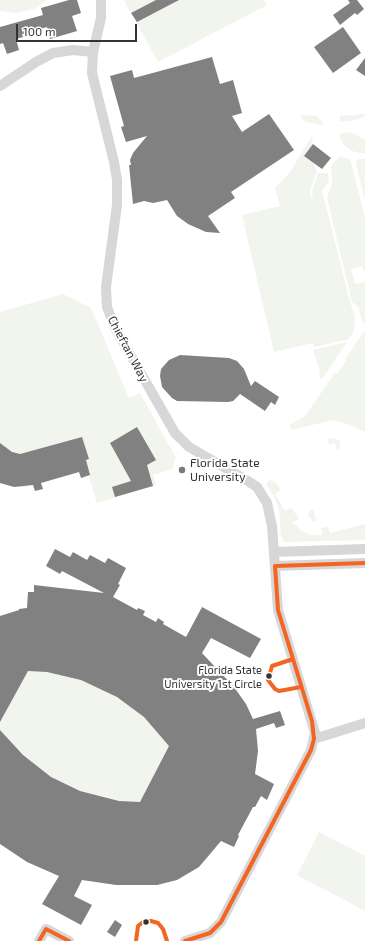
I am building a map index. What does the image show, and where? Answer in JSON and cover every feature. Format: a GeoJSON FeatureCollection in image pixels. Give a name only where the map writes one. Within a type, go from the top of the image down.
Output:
{"type":"FeatureCollection","features":[{"type":"Feature","properties":{"kind":"street","name":"Chieftan Way"},"geometry":{"type":"LineString","coordinates":[[102,0],[93,52],[93,80],[114,162],[117,180],[116,204],[106,287],[107,307],[115,328],[175,433],[189,447],[239,475],[256,487],[262,495],[270,514],[278,610],[312,721],[314,739]]}},
{"type":"Feature","properties":{"kind":"street"},"geometry":{"type":"LineString","coordinates":[[0,86],[36,62],[53,53],[73,50],[93,52]]}},
{"type":"Feature","properties":{"kind":"street"},"geometry":{"type":"LineString","coordinates":[[274,552],[365,549]]}},
{"type":"Feature","properties":{"kind":"street"},"geometry":{"type":"LineString","coordinates":[[275,566],[365,563]]}},
{"type":"Feature","properties":{"kind":"street"},"geometry":{"type":"LineString","coordinates":[[185,941],[210,933],[221,922],[311,750],[314,739],[365,723]]}},
{"type":"Feature","properties":{"kind":"street"},"geometry":{"type":"LineString","coordinates":[[39,941],[46,929],[69,941]]}},
{"type":"Feature","properties":{"kind":"shaded area"},"geometry":{"type":"Polygon","coordinates":[[[0,0],[47,0],[34,9],[16,13],[0,11],[0,0]]]}},
{"type":"Feature","properties":{"kind":"shaded area"},"geometry":{"type":"Polygon","coordinates":[[[124,0],[264,0],[267,5],[158,62],[124,0]]]}},
{"type":"Feature","properties":{"kind":"shaded area"},"geometry":{"type":"Polygon","coordinates":[[[365,114],[365,116],[356,120],[340,122],[340,116],[365,114]]]}},
{"type":"Feature","properties":{"kind":"shaded area"},"geometry":{"type":"Polygon","coordinates":[[[299,115],[317,116],[324,125],[306,122],[299,115]]]}},
{"type":"Feature","properties":{"kind":"shaded area"},"geometry":{"type":"Polygon","coordinates":[[[340,132],[342,134],[345,132],[352,133],[365,140],[365,154],[352,151],[345,146],[340,138],[340,132]]]}},
{"type":"Feature","properties":{"kind":"shaded area"},"geometry":{"type":"Polygon","coordinates":[[[312,136],[314,165],[317,170],[310,191],[311,198],[313,198],[312,191],[318,173],[328,173],[329,182],[322,190],[348,294],[344,296],[348,295],[355,317],[354,330],[349,339],[314,347],[313,343],[274,352],[242,215],[280,206],[275,188],[290,172],[312,136]]]}},
{"type":"Feature","properties":{"kind":"shaded area"},"geometry":{"type":"Polygon","coordinates":[[[339,157],[350,159],[365,217],[365,274],[362,266],[351,269],[355,284],[365,282],[365,322],[363,324],[358,307],[352,302],[327,198],[332,183],[331,166],[339,157]]]}},
{"type":"Feature","properties":{"kind":"shaded area"},"geometry":{"type":"Polygon","coordinates":[[[358,159],[365,159],[365,201],[356,161],[358,159]]]}},
{"type":"Feature","properties":{"kind":"shaded area"},"geometry":{"type":"Polygon","coordinates":[[[63,294],[91,308],[129,398],[140,393],[176,458],[172,469],[153,475],[156,485],[97,503],[87,470],[24,487],[0,483],[0,312],[63,294]]]}},
{"type":"Feature","properties":{"kind":"shaded area"},"geometry":{"type":"Polygon","coordinates":[[[365,330],[365,432],[351,425],[333,420],[291,430],[290,425],[305,416],[335,373],[337,374],[347,360],[345,359],[365,330]]]}},
{"type":"Feature","properties":{"kind":"shaded area"},"geometry":{"type":"Polygon","coordinates":[[[347,342],[322,379],[320,378],[319,368],[313,350],[347,342]]]}},
{"type":"Feature","properties":{"kind":"shaded area"},"geometry":{"type":"Polygon","coordinates":[[[331,438],[340,441],[340,448],[337,450],[335,443],[329,445],[328,439],[331,438]]]}},
{"type":"Feature","properties":{"kind":"shaded area"},"geometry":{"type":"Polygon","coordinates":[[[270,480],[275,482],[281,490],[275,494],[285,511],[291,508],[299,518],[293,523],[302,531],[310,535],[323,535],[321,528],[328,527],[330,533],[365,524],[365,540],[284,542],[281,536],[279,510],[275,498],[267,486],[267,483],[270,480]]]}},
{"type":"Feature","properties":{"kind":"shaded area"},"geometry":{"type":"Polygon","coordinates":[[[313,509],[316,521],[313,521],[308,516],[309,511],[313,509]]]}},
{"type":"Feature","properties":{"kind":"shaded area"},"geometry":{"type":"Polygon","coordinates":[[[27,599],[38,599],[132,628],[205,834],[0,822],[0,645],[22,634],[19,609],[27,608],[27,599]]]}},
{"type":"Feature","properties":{"kind":"shaded area"},"geometry":{"type":"Polygon","coordinates":[[[319,832],[365,856],[365,911],[297,875],[319,832]]]}},
{"type":"Feature","properties":{"kind":"building"},"geometry":{"type":"Polygon","coordinates":[[[69,0],[77,0],[81,13],[72,16],[77,31],[50,39],[47,27],[22,34],[23,37],[16,39],[19,50],[7,54],[3,43],[0,44],[0,27],[43,15],[41,8],[69,0]]]}},
{"type":"Feature","properties":{"kind":"building"},"geometry":{"type":"Polygon","coordinates":[[[156,0],[179,0],[137,22],[131,13],[156,0]]]}},
{"type":"Feature","properties":{"kind":"building"},"geometry":{"type":"Polygon","coordinates":[[[348,0],[357,0],[364,9],[357,15],[355,13],[340,25],[333,15],[350,3],[348,0]]]}},
{"type":"Feature","properties":{"kind":"building"},"geometry":{"type":"Polygon","coordinates":[[[343,27],[361,53],[333,73],[314,47],[343,27]]]}},
{"type":"Feature","properties":{"kind":"building"},"geometry":{"type":"Polygon","coordinates":[[[212,57],[220,84],[233,80],[242,113],[232,116],[242,132],[269,114],[294,150],[231,192],[235,198],[208,216],[220,233],[206,232],[188,224],[177,216],[167,200],[153,203],[144,201],[133,204],[129,165],[131,165],[130,160],[133,153],[147,136],[126,142],[121,127],[124,126],[110,76],[132,70],[134,78],[212,57]]]}},
{"type":"Feature","properties":{"kind":"building"},"geometry":{"type":"Polygon","coordinates":[[[365,58],[365,76],[356,70],[365,58]]]}},
{"type":"Feature","properties":{"kind":"building"},"geometry":{"type":"Polygon","coordinates":[[[313,144],[331,158],[322,169],[304,156],[313,144]]]}},
{"type":"Feature","properties":{"kind":"building"},"geometry":{"type":"Polygon","coordinates":[[[180,355],[229,358],[237,361],[244,369],[251,386],[255,381],[279,397],[275,405],[271,402],[265,411],[240,394],[233,401],[228,402],[177,401],[172,398],[162,387],[160,376],[161,369],[169,360],[180,355]]]}},
{"type":"Feature","properties":{"kind":"building"},"geometry":{"type":"Polygon","coordinates":[[[137,427],[156,460],[147,465],[153,486],[115,497],[112,487],[131,481],[110,443],[137,427]]]}},
{"type":"Feature","properties":{"kind":"building"},"geometry":{"type":"Polygon","coordinates":[[[82,437],[89,459],[86,460],[90,475],[81,478],[79,472],[41,483],[43,489],[35,491],[33,485],[14,487],[0,483],[0,443],[12,452],[20,454],[82,437]]]}},
{"type":"Feature","properties":{"kind":"building"},"geometry":{"type":"Polygon","coordinates":[[[55,549],[70,557],[73,552],[87,560],[90,555],[105,563],[108,558],[126,568],[118,584],[120,585],[113,597],[137,610],[138,608],[145,611],[143,615],[156,622],[158,618],[164,622],[163,624],[186,637],[202,607],[261,639],[250,658],[211,638],[202,653],[234,687],[246,704],[253,719],[280,711],[285,725],[276,728],[274,723],[256,729],[258,751],[255,774],[274,784],[267,800],[261,796],[255,807],[253,807],[238,835],[239,836],[234,847],[221,841],[199,867],[177,880],[157,885],[116,885],[82,880],[74,896],[92,905],[81,925],[42,904],[59,876],[27,862],[0,844],[0,730],[23,755],[51,777],[80,791],[119,801],[140,802],[169,746],[144,717],[117,697],[81,680],[47,672],[28,671],[0,722],[0,616],[19,609],[27,608],[28,592],[34,592],[34,585],[104,593],[62,571],[60,574],[46,566],[55,549]]]}},
{"type":"Feature","properties":{"kind":"building"},"geometry":{"type":"Polygon","coordinates":[[[115,920],[122,925],[115,937],[107,932],[115,920]]]}},
{"type":"Feature","properties":{"kind":"transit line"},"geometry":{"type":"LineString","coordinates":[[185,941],[210,933],[221,922],[311,750],[314,739],[312,721],[278,610],[275,566],[365,563]]}},
{"type":"Feature","properties":{"kind":"transit line"},"geometry":{"type":"LineString","coordinates":[[293,659],[272,666],[268,680],[275,689],[279,691],[301,687]]}},
{"type":"Feature","properties":{"kind":"transit line"},"geometry":{"type":"LineString","coordinates":[[136,941],[138,926],[143,922],[151,921],[158,923],[163,929],[167,941]]}},
{"type":"Feature","properties":{"kind":"transit line"},"geometry":{"type":"LineString","coordinates":[[39,941],[46,929],[69,941]]}},
{"type":"Feature","properties":{"kind":"place","name":"Florida State University"},"geometry":{"type":"Point","coordinates":[182,470]}},
{"type":"Feature","properties":{"kind":"place","name":"Florida State University 1st Circle"},"geometry":{"type":"Point","coordinates":[269,676]}}]}
